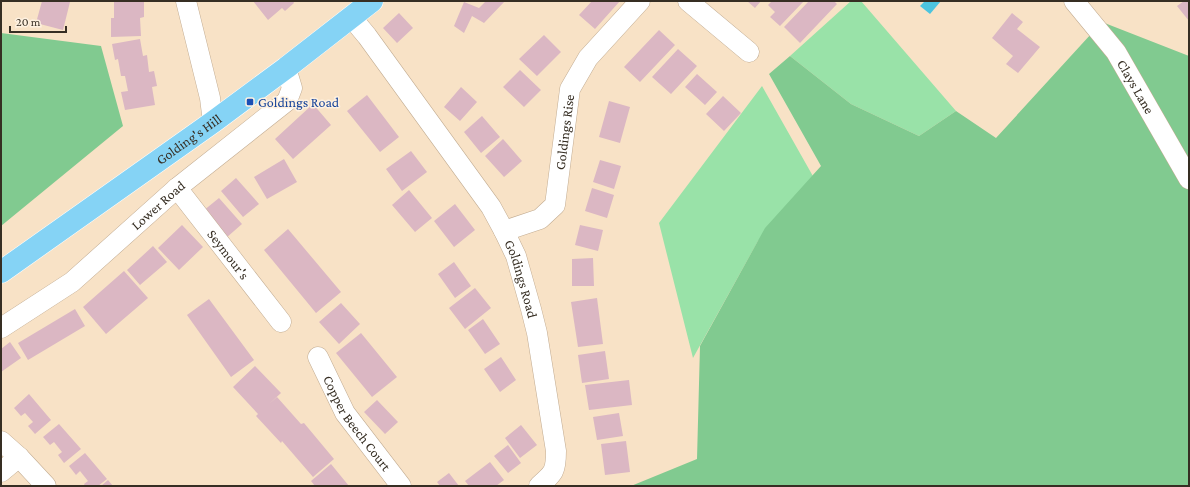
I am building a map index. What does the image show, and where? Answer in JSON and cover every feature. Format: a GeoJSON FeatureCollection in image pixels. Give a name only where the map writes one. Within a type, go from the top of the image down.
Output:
{"type":"FeatureCollection","features":[{"type":"Feature","properties":{"kind":"main road","name":"Golding's Hill"},"geometry":{"type":"LineString","coordinates":[[1,272],[213,122],[352,18],[372,1]]}},
{"type":"Feature","properties":{"kind":"street"},"geometry":{"type":"LineString","coordinates":[[186,1],[210,98],[213,122]]}},
{"type":"Feature","properties":{"kind":"street","name":"Goldings Rise"},"geometry":{"type":"LineString","coordinates":[[504,231],[540,219],[555,205],[570,89],[588,58],[640,1]]}},
{"type":"Feature","properties":{"kind":"street"},"geometry":{"type":"LineString","coordinates":[[688,1],[749,52]]}},
{"type":"Feature","properties":{"kind":"street","name":"Clays Lane"},"geometry":{"type":"LineString","coordinates":[[1074,1],[1116,52],[1189,179]]}},
{"type":"Feature","properties":{"kind":"street","name":"Goldings Road"},"geometry":{"type":"LineString","coordinates":[[352,18],[491,207],[516,256],[537,333],[556,451],[556,466],[551,476],[539,486]]}},
{"type":"Feature","properties":{"kind":"street","name":"Lower Road"},"geometry":{"type":"LineString","coordinates":[[1,328],[72,282],[176,188],[287,101],[292,88],[286,68]]}},
{"type":"Feature","properties":{"kind":"street","name":"Seymour's"},"geometry":{"type":"LineString","coordinates":[[176,188],[281,322]]}},
{"type":"Feature","properties":{"kind":"street","name":"Copper Beech Court"},"geometry":{"type":"LineString","coordinates":[[318,357],[345,413],[401,486]]}},
{"type":"Feature","properties":{"kind":"street"},"geometry":{"type":"LineString","coordinates":[[1,441],[19,457],[46,486]]}},
{"type":"Feature","properties":{"kind":"street"},"geometry":{"type":"LineString","coordinates":[[1,472],[19,457]]}},
{"type":"Feature","properties":{"kind":"green space"},"geometry":{"type":"Polygon","coordinates":[[[851,1],[861,1],[956,111],[919,136],[851,104],[790,56],[851,1]]]}},
{"type":"Feature","properties":{"kind":"green space"},"geometry":{"type":"Polygon","coordinates":[[[1102,22],[1189,56],[1189,486],[631,486],[697,459],[700,346],[765,228],[821,166],[769,74],[790,56],[851,104],[919,136],[956,111],[996,138],[1102,22]]]}},
{"type":"Feature","properties":{"kind":"green space"},"geometry":{"type":"Polygon","coordinates":[[[1,33],[101,46],[123,126],[1,226],[1,33]]]}},
{"type":"Feature","properties":{"kind":"green space"},"geometry":{"type":"Polygon","coordinates":[[[762,86],[814,178],[758,241],[693,358],[659,223],[762,86]]]}},
{"type":"Feature","properties":{"kind":"water"},"geometry":{"type":"Polygon","coordinates":[[[925,1],[941,1],[930,14],[920,6],[925,1]]]}},
{"type":"Feature","properties":{"kind":"building"},"geometry":{"type":"Polygon","coordinates":[[[42,1],[70,2],[63,30],[36,23],[42,1]]]}},
{"type":"Feature","properties":{"kind":"building"},"geometry":{"type":"Polygon","coordinates":[[[144,1],[144,17],[140,18],[141,36],[111,37],[111,18],[114,18],[114,2],[144,1]]]}},
{"type":"Feature","properties":{"kind":"building"},"geometry":{"type":"Polygon","coordinates":[[[253,1],[293,1],[294,3],[285,11],[282,8],[268,20],[253,1]]]}},
{"type":"Feature","properties":{"kind":"building"},"geometry":{"type":"Polygon","coordinates":[[[484,1],[505,1],[484,23],[472,16],[464,33],[454,26],[464,2],[479,8],[485,2],[484,1]]]}},
{"type":"Feature","properties":{"kind":"building"},"geometry":{"type":"Polygon","coordinates":[[[592,1],[620,1],[595,29],[579,15],[592,1]]]}},
{"type":"Feature","properties":{"kind":"building"},"geometry":{"type":"Polygon","coordinates":[[[747,1],[761,1],[755,8],[747,1]]]}},
{"type":"Feature","properties":{"kind":"building"},"geometry":{"type":"Polygon","coordinates":[[[772,1],[804,1],[780,26],[770,17],[775,12],[768,5],[772,1]]]}},
{"type":"Feature","properties":{"kind":"building"},"geometry":{"type":"Polygon","coordinates":[[[809,1],[834,1],[837,4],[800,43],[784,27],[809,1]]]}},
{"type":"Feature","properties":{"kind":"building"},"geometry":{"type":"Polygon","coordinates":[[[1184,1],[1189,1],[1189,21],[1177,6],[1184,1]]]}},
{"type":"Feature","properties":{"kind":"building"},"geometry":{"type":"Polygon","coordinates":[[[399,13],[413,28],[397,43],[383,28],[399,13]]]}},
{"type":"Feature","properties":{"kind":"building"},"geometry":{"type":"Polygon","coordinates":[[[1012,13],[1023,22],[1017,29],[1040,47],[1018,73],[1006,64],[1013,56],[992,38],[1012,13]]]}},
{"type":"Feature","properties":{"kind":"building"},"geometry":{"type":"Polygon","coordinates":[[[659,30],[675,45],[640,82],[624,67],[659,30]]]}},
{"type":"Feature","properties":{"kind":"building"},"geometry":{"type":"Polygon","coordinates":[[[544,35],[561,52],[537,76],[519,59],[544,35]]]}},
{"type":"Feature","properties":{"kind":"building"},"geometry":{"type":"Polygon","coordinates":[[[140,39],[143,56],[147,55],[149,72],[154,71],[157,86],[152,87],[155,105],[125,110],[121,92],[128,91],[125,76],[121,76],[118,59],[115,60],[112,44],[140,39]]]}},
{"type":"Feature","properties":{"kind":"building"},"geometry":{"type":"Polygon","coordinates":[[[678,49],[697,66],[671,94],[652,77],[678,49]]]}},
{"type":"Feature","properties":{"kind":"building"},"geometry":{"type":"Polygon","coordinates":[[[520,70],[541,90],[524,107],[503,87],[520,70]]]}},
{"type":"Feature","properties":{"kind":"building"},"geometry":{"type":"Polygon","coordinates":[[[697,74],[717,92],[705,105],[685,87],[697,74]]]}},
{"type":"Feature","properties":{"kind":"building"},"geometry":{"type":"Polygon","coordinates":[[[461,87],[477,102],[460,121],[444,107],[461,87]]]}},
{"type":"Feature","properties":{"kind":"building"},"geometry":{"type":"Polygon","coordinates":[[[367,95],[399,137],[380,152],[347,111],[367,95]]]}},
{"type":"Feature","properties":{"kind":"building"},"geometry":{"type":"Polygon","coordinates":[[[723,96],[741,113],[724,131],[706,114],[723,96]]]}},
{"type":"Feature","properties":{"kind":"building"},"geometry":{"type":"Polygon","coordinates":[[[609,101],[630,107],[620,143],[599,137],[609,101]]]}},
{"type":"Feature","properties":{"kind":"building"},"geometry":{"type":"Polygon","coordinates":[[[313,104],[331,125],[293,159],[275,139],[313,104]]]}},
{"type":"Feature","properties":{"kind":"building"},"geometry":{"type":"Polygon","coordinates":[[[482,116],[500,137],[481,153],[464,132],[482,116]]]}},
{"type":"Feature","properties":{"kind":"building"},"geometry":{"type":"Polygon","coordinates":[[[503,139],[522,161],[504,177],[485,156],[503,139]]]}},
{"type":"Feature","properties":{"kind":"building"},"geometry":{"type":"Polygon","coordinates":[[[411,151],[427,172],[402,191],[386,169],[411,151]]]}},
{"type":"Feature","properties":{"kind":"building"},"geometry":{"type":"Polygon","coordinates":[[[284,159],[297,182],[267,199],[254,177],[284,159]]]}},
{"type":"Feature","properties":{"kind":"building"},"geometry":{"type":"Polygon","coordinates":[[[600,160],[621,166],[614,189],[593,182],[600,160]]]}},
{"type":"Feature","properties":{"kind":"building"},"geometry":{"type":"Polygon","coordinates":[[[236,178],[259,204],[243,217],[221,191],[236,178]]]}},
{"type":"Feature","properties":{"kind":"building"},"geometry":{"type":"Polygon","coordinates":[[[592,188],[614,195],[607,218],[585,211],[592,188]]]}},
{"type":"Feature","properties":{"kind":"building"},"geometry":{"type":"Polygon","coordinates":[[[409,190],[432,218],[415,232],[392,205],[409,190]]]}},
{"type":"Feature","properties":{"kind":"building"},"geometry":{"type":"Polygon","coordinates":[[[219,198],[242,224],[226,238],[203,211],[219,198]]]}},
{"type":"Feature","properties":{"kind":"building"},"geometry":{"type":"Polygon","coordinates":[[[455,204],[475,230],[454,247],[434,221],[455,204]]]}},
{"type":"Feature","properties":{"kind":"building"},"geometry":{"type":"Polygon","coordinates":[[[182,225],[203,247],[179,270],[158,248],[182,225]]]}},
{"type":"Feature","properties":{"kind":"building"},"geometry":{"type":"Polygon","coordinates":[[[580,225],[603,230],[598,251],[575,245],[580,225]]]}},
{"type":"Feature","properties":{"kind":"building"},"geometry":{"type":"Polygon","coordinates":[[[288,229],[341,292],[316,313],[264,250],[288,229]]]}},
{"type":"Feature","properties":{"kind":"building"},"geometry":{"type":"Polygon","coordinates":[[[153,246],[167,262],[140,285],[127,270],[153,246]]]}},
{"type":"Feature","properties":{"kind":"building"},"geometry":{"type":"Polygon","coordinates":[[[593,258],[594,286],[572,286],[572,259],[593,258]]]}},
{"type":"Feature","properties":{"kind":"building"},"geometry":{"type":"Polygon","coordinates":[[[454,262],[471,286],[455,298],[438,274],[454,262]]]}},
{"type":"Feature","properties":{"kind":"building"},"geometry":{"type":"Polygon","coordinates":[[[124,271],[148,298],[106,334],[83,307],[124,271]]]}},
{"type":"Feature","properties":{"kind":"building"},"geometry":{"type":"Polygon","coordinates":[[[475,288],[491,308],[465,329],[449,308],[475,288]]]}},
{"type":"Feature","properties":{"kind":"building"},"geometry":{"type":"Polygon","coordinates":[[[597,298],[603,344],[578,347],[571,302],[597,298]]]}},
{"type":"Feature","properties":{"kind":"building"},"geometry":{"type":"Polygon","coordinates":[[[209,299],[254,360],[231,377],[187,315],[209,299]]]}},
{"type":"Feature","properties":{"kind":"building"},"geometry":{"type":"Polygon","coordinates":[[[341,303],[360,324],[339,344],[319,322],[341,303]]]}},
{"type":"Feature","properties":{"kind":"building"},"geometry":{"type":"Polygon","coordinates":[[[75,309],[85,326],[28,360],[18,343],[75,309]]]}},
{"type":"Feature","properties":{"kind":"building"},"geometry":{"type":"Polygon","coordinates":[[[483,319],[500,344],[485,354],[468,330],[483,319]]]}},
{"type":"Feature","properties":{"kind":"building"},"geometry":{"type":"Polygon","coordinates":[[[361,333],[397,377],[372,397],[336,353],[361,333]]]}},
{"type":"Feature","properties":{"kind":"building"},"geometry":{"type":"Polygon","coordinates":[[[10,342],[21,358],[1,372],[1,349],[10,342]]]}},
{"type":"Feature","properties":{"kind":"building"},"geometry":{"type":"Polygon","coordinates":[[[605,351],[609,379],[582,383],[578,355],[605,351]]]}},
{"type":"Feature","properties":{"kind":"building"},"geometry":{"type":"Polygon","coordinates":[[[501,357],[516,380],[500,392],[484,369],[501,357]]]}},
{"type":"Feature","properties":{"kind":"building"},"geometry":{"type":"Polygon","coordinates":[[[255,366],[281,393],[269,404],[277,397],[301,424],[304,423],[334,459],[313,477],[282,441],[281,443],[256,416],[258,414],[233,387],[255,366]]]}},
{"type":"Feature","properties":{"kind":"building"},"geometry":{"type":"Polygon","coordinates":[[[629,380],[632,405],[589,410],[585,385],[629,380]]]}},
{"type":"Feature","properties":{"kind":"building"},"geometry":{"type":"Polygon","coordinates":[[[29,394],[51,420],[35,434],[28,426],[33,422],[25,413],[21,416],[14,408],[29,394]]]}},
{"type":"Feature","properties":{"kind":"building"},"geometry":{"type":"Polygon","coordinates":[[[377,400],[398,422],[385,434],[364,412],[377,400]]]}},
{"type":"Feature","properties":{"kind":"building"},"geometry":{"type":"Polygon","coordinates":[[[619,413],[623,436],[597,440],[593,417],[619,413]]]}},
{"type":"Feature","properties":{"kind":"building"},"geometry":{"type":"Polygon","coordinates":[[[59,424],[81,449],[64,463],[58,455],[62,452],[54,442],[50,445],[43,437],[59,424]]]}},
{"type":"Feature","properties":{"kind":"building"},"geometry":{"type":"Polygon","coordinates":[[[521,425],[537,445],[520,458],[505,438],[521,425]]]}},
{"type":"Feature","properties":{"kind":"building"},"geometry":{"type":"Polygon","coordinates":[[[626,441],[630,472],[605,475],[601,444],[626,441]]]}},
{"type":"Feature","properties":{"kind":"building"},"geometry":{"type":"Polygon","coordinates":[[[508,445],[521,463],[508,473],[494,456],[508,445]]]}},
{"type":"Feature","properties":{"kind":"building"},"geometry":{"type":"Polygon","coordinates":[[[85,453],[107,479],[98,486],[85,486],[84,484],[88,481],[80,471],[76,475],[69,466],[85,453]]]}},
{"type":"Feature","properties":{"kind":"building"},"geometry":{"type":"Polygon","coordinates":[[[490,462],[504,480],[496,486],[469,486],[465,481],[490,462]]]}},
{"type":"Feature","properties":{"kind":"building"},"geometry":{"type":"Polygon","coordinates":[[[331,464],[349,486],[315,486],[311,481],[331,464]]]}},
{"type":"Feature","properties":{"kind":"building"},"geometry":{"type":"Polygon","coordinates":[[[449,473],[459,486],[440,486],[437,482],[449,473]]]}},
{"type":"Feature","properties":{"kind":"building"},"geometry":{"type":"Polygon","coordinates":[[[108,480],[113,486],[101,486],[108,480]]]}},
{"type":"Feature","properties":{"kind":"place","name":"Goldings Road"},"geometry":{"type":"Point","coordinates":[250,102]}}]}
